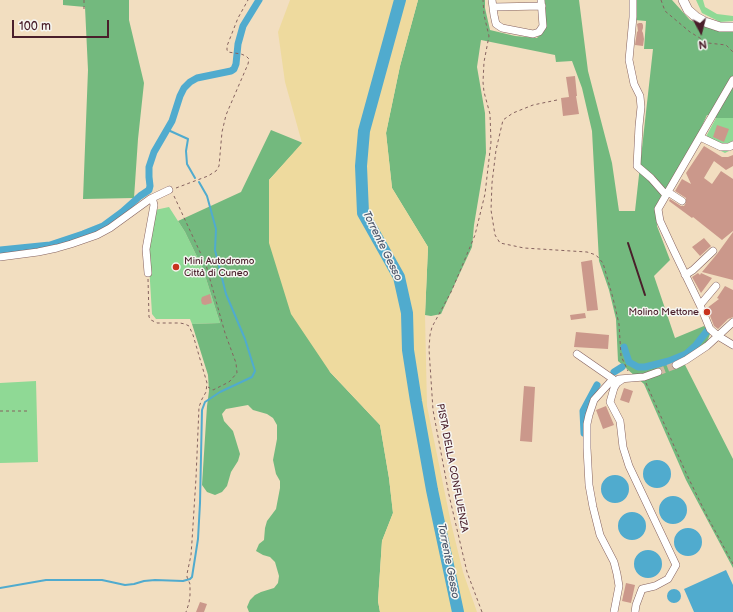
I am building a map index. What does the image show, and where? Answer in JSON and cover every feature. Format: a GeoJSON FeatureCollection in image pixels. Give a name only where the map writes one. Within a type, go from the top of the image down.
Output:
{"type":"FeatureCollection","features":[{"type":"Feature","properties":{"kind":"main road"},"geometry":{"type":"LineString","coordinates":[[683,0],[688,10],[705,22],[720,27],[733,27]]}},
{"type":"Feature","properties":{"kind":"street"},"geometry":{"type":"LineString","coordinates":[[633,0],[629,60],[634,84],[641,101],[637,166],[667,193],[682,201]]}},
{"type":"Feature","properties":{"kind":"street"},"geometry":{"type":"LineString","coordinates":[[493,3],[542,3],[543,26],[539,32],[533,34],[502,28],[496,24],[493,3]]}},
{"type":"Feature","properties":{"kind":"street"},"geometry":{"type":"LineString","coordinates":[[733,80],[658,209],[660,221],[710,329],[718,336],[733,344]]}},
{"type":"Feature","properties":{"kind":"street"},"geometry":{"type":"LineString","coordinates":[[700,137],[721,147],[729,147],[733,145]]}},
{"type":"Feature","properties":{"kind":"street"},"geometry":{"type":"LineString","coordinates":[[0,257],[57,248],[97,235],[110,228],[150,199],[169,190]]}},
{"type":"Feature","properties":{"kind":"street"},"geometry":{"type":"LineString","coordinates":[[148,273],[146,249],[154,205],[153,201],[150,199]]}},
{"type":"Feature","properties":{"kind":"street"},"geometry":{"type":"LineString","coordinates":[[685,274],[693,270],[713,251]]}},
{"type":"Feature","properties":{"kind":"street"},"geometry":{"type":"LineString","coordinates":[[700,305],[716,286]]}},
{"type":"Feature","properties":{"kind":"street"},"geometry":{"type":"LineString","coordinates":[[676,365],[697,353],[733,322]]}},
{"type":"Feature","properties":{"kind":"street"},"geometry":{"type":"LineString","coordinates":[[577,354],[613,379],[644,377],[658,372]]}},
{"type":"Feature","properties":{"kind":"street"},"geometry":{"type":"LineString","coordinates":[[613,379],[594,400],[588,415],[587,448],[589,485],[593,506],[600,535],[614,562],[619,586],[614,612]]}},
{"type":"Feature","properties":{"kind":"street"},"geometry":{"type":"LineString","coordinates":[[623,379],[616,383],[610,402],[620,421],[623,447],[629,466],[676,565],[668,579],[655,586],[642,589],[635,612]]}},
{"type":"Feature","properties":{"kind":"path"},"geometry":{"type":"LineString","coordinates":[[84,0],[84,11]]}},
{"type":"Feature","properties":{"kind":"path"},"geometry":{"type":"LineString","coordinates":[[207,386],[214,390],[230,382],[237,373],[236,363],[225,333],[206,264],[169,190],[208,176],[216,171],[219,166],[222,132],[226,115],[249,59],[241,54],[228,52],[227,46],[238,18],[248,0]]}},
{"type":"Feature","properties":{"kind":"path","name":"PISTA DELLA CONFLUENZA"},"geometry":{"type":"LineString","coordinates":[[482,612],[467,572],[449,495],[433,410],[429,349],[432,327],[460,272],[474,235],[485,194],[492,142],[490,114],[483,82],[484,62],[489,36],[484,15],[483,0]]}},
{"type":"Feature","properties":{"kind":"path"},"geometry":{"type":"LineString","coordinates":[[661,0],[666,11],[690,32],[708,42],[726,45],[733,52]]}},
{"type":"Feature","properties":{"kind":"path"},"geometry":{"type":"LineString","coordinates":[[557,100],[533,105],[503,120],[496,150],[492,183],[491,210],[495,235],[500,243],[524,248],[587,252],[596,255],[603,263],[613,298],[619,324],[621,356],[628,371],[636,378]]}},
{"type":"Feature","properties":{"kind":"path"},"geometry":{"type":"LineString","coordinates":[[148,273],[149,316],[151,320],[157,323],[180,323],[189,326],[200,356],[207,386],[206,392],[199,407],[192,541],[187,577],[190,584],[189,603],[186,612]]}},
{"type":"Feature","properties":{"kind":"path"},"geometry":{"type":"LineString","coordinates":[[644,377],[687,475],[733,564]]}},
{"type":"Feature","properties":{"kind":"path"},"geometry":{"type":"LineString","coordinates":[[0,411],[27,410]]}},
{"type":"Feature","properties":{"kind":"green space"},"geometry":{"type":"Polygon","coordinates":[[[63,0],[129,0],[129,20],[144,83],[134,198],[83,199],[88,70],[85,7],[63,5],[63,0]]]}},
{"type":"Feature","properties":{"kind":"green space"},"geometry":{"type":"Polygon","coordinates":[[[418,0],[485,0],[485,8],[490,30],[515,36],[537,38],[546,28],[545,0],[579,0],[588,71],[612,163],[619,211],[635,211],[653,49],[644,49],[646,21],[635,20],[636,0],[672,0],[690,20],[717,31],[733,31],[733,118],[716,118],[707,115],[697,137],[656,208],[657,226],[670,260],[654,276],[675,338],[704,326],[710,334],[707,342],[682,359],[733,459],[733,568],[686,480],[644,384],[618,361],[616,319],[609,290],[599,261],[592,131],[582,88],[572,61],[556,62],[555,55],[481,40],[477,67],[485,113],[486,153],[474,225],[472,247],[441,314],[431,316],[425,315],[428,247],[392,188],[386,133],[400,66],[418,0]]]}},
{"type":"Feature","properties":{"kind":"green space"},"geometry":{"type":"Polygon","coordinates":[[[696,0],[703,0],[705,7],[717,14],[733,16],[733,21],[720,22],[702,13],[696,0]]]}},
{"type":"Feature","properties":{"kind":"green space"},"geometry":{"type":"Polygon","coordinates":[[[716,118],[733,118],[733,149],[725,153],[703,142],[716,118]]]}},
{"type":"Feature","properties":{"kind":"green space"},"geometry":{"type":"Polygon","coordinates":[[[271,130],[303,143],[269,180],[330,372],[380,425],[393,513],[382,541],[378,601],[380,612],[249,612],[247,607],[250,600],[261,592],[274,588],[278,583],[279,576],[275,562],[270,557],[256,551],[259,544],[264,540],[267,521],[276,509],[280,488],[280,481],[276,474],[273,460],[277,439],[277,425],[273,418],[267,414],[253,410],[248,405],[226,409],[222,414],[224,421],[233,431],[240,454],[238,461],[231,472],[227,486],[222,492],[215,495],[207,492],[202,485],[209,391],[208,375],[192,324],[220,323],[203,269],[178,221],[241,192],[271,130]]]}},
{"type":"Feature","properties":{"kind":"green space","name":"Mini Autodromo Città di Cuneo"},"geometry":{"type":"Polygon","coordinates":[[[169,207],[185,232],[203,269],[220,323],[192,324],[190,319],[156,319],[152,314],[148,248],[155,210],[169,207]]]}},
{"type":"Feature","properties":{"kind":"green space"},"geometry":{"type":"Polygon","coordinates":[[[36,381],[38,462],[0,463],[0,383],[36,381]]]}},
{"type":"Feature","properties":{"kind":"sand"},"geometry":{"type":"Polygon","coordinates":[[[290,0],[418,0],[400,66],[386,133],[392,188],[428,247],[425,315],[427,406],[451,523],[463,572],[477,612],[380,612],[378,601],[382,541],[393,513],[380,425],[330,372],[291,314],[269,243],[269,180],[302,143],[285,82],[278,32],[290,0]]]}},
{"type":"Feature","properties":{"kind":"water"},"geometry":{"type":"Polygon","coordinates":[[[657,460],[667,464],[671,474],[667,484],[657,488],[647,484],[643,474],[647,464],[657,460]]]}},
{"type":"Feature","properties":{"kind":"water"},"geometry":{"type":"Polygon","coordinates":[[[615,475],[625,479],[629,489],[625,499],[615,503],[605,499],[601,489],[605,479],[615,475]]]}},
{"type":"Feature","properties":{"kind":"water"},"geometry":{"type":"Polygon","coordinates":[[[673,496],[683,500],[687,510],[683,520],[673,524],[663,520],[659,510],[663,500],[673,496]]]}},
{"type":"Feature","properties":{"kind":"water"},"geometry":{"type":"Polygon","coordinates":[[[632,512],[642,516],[646,526],[642,536],[632,540],[622,536],[618,526],[622,516],[632,512]]]}},
{"type":"Feature","properties":{"kind":"water"},"geometry":{"type":"Polygon","coordinates":[[[688,528],[698,532],[702,542],[698,552],[688,556],[678,552],[674,542],[678,532],[688,528]]]}},
{"type":"Feature","properties":{"kind":"water"},"geometry":{"type":"Polygon","coordinates":[[[648,550],[658,554],[662,564],[658,574],[648,578],[638,574],[634,564],[638,554],[648,550]]]}},
{"type":"Feature","properties":{"kind":"water"},"geometry":{"type":"Polygon","coordinates":[[[726,570],[733,585],[733,612],[694,612],[684,589],[726,570]]]}},
{"type":"Feature","properties":{"kind":"water"},"geometry":{"type":"Polygon","coordinates":[[[671,589],[677,589],[681,593],[681,599],[677,603],[671,603],[667,599],[667,593],[671,589]]]}},
{"type":"Feature","properties":{"kind":"building"},"geometry":{"type":"Polygon","coordinates":[[[642,23],[643,25],[643,46],[635,45],[638,31],[637,24],[642,23]]]}},
{"type":"Feature","properties":{"kind":"building"},"geometry":{"type":"Polygon","coordinates":[[[575,76],[579,114],[563,116],[561,98],[569,97],[566,77],[575,76]]]}},
{"type":"Feature","properties":{"kind":"building"},"geometry":{"type":"Polygon","coordinates":[[[717,125],[729,129],[724,142],[713,137],[717,125]]]}},
{"type":"Feature","properties":{"kind":"building"},"geometry":{"type":"Polygon","coordinates":[[[704,146],[722,157],[733,155],[733,166],[726,170],[714,161],[704,178],[712,184],[721,171],[733,179],[733,231],[722,240],[693,217],[692,218],[669,201],[670,199],[681,206],[684,206],[686,203],[686,198],[675,191],[682,179],[691,184],[686,173],[704,146]]]}},
{"type":"Feature","properties":{"kind":"building"},"geometry":{"type":"Polygon","coordinates":[[[733,232],[733,280],[702,272],[717,254],[733,232]]]}},
{"type":"Feature","properties":{"kind":"building"},"geometry":{"type":"Polygon","coordinates":[[[704,238],[711,246],[700,256],[692,247],[704,238]]]}},
{"type":"Feature","properties":{"kind":"building"},"geometry":{"type":"Polygon","coordinates":[[[592,260],[598,310],[587,311],[581,262],[592,260]]]}},
{"type":"Feature","properties":{"kind":"building"},"geometry":{"type":"Polygon","coordinates":[[[698,273],[700,275],[701,273],[712,278],[701,293],[692,277],[698,273]]]}},
{"type":"Feature","properties":{"kind":"building"},"geometry":{"type":"Polygon","coordinates":[[[725,286],[733,290],[733,317],[728,319],[718,329],[714,326],[707,308],[719,299],[717,298],[725,286]]]}},
{"type":"Feature","properties":{"kind":"building"},"geometry":{"type":"Polygon","coordinates":[[[210,294],[212,303],[205,305],[202,304],[202,297],[210,294]]]}},
{"type":"Feature","properties":{"kind":"building"},"geometry":{"type":"Polygon","coordinates":[[[585,313],[586,318],[571,320],[570,315],[585,313]]]}},
{"type":"Feature","properties":{"kind":"building"},"geometry":{"type":"Polygon","coordinates":[[[576,332],[609,335],[608,349],[574,347],[576,332]]]}},
{"type":"Feature","properties":{"kind":"building"},"geometry":{"type":"Polygon","coordinates":[[[524,386],[535,387],[532,442],[520,441],[524,386]]]}},
{"type":"Feature","properties":{"kind":"building"},"geometry":{"type":"Polygon","coordinates":[[[624,388],[633,391],[629,403],[620,400],[624,388]]]}},
{"type":"Feature","properties":{"kind":"building"},"geometry":{"type":"Polygon","coordinates":[[[606,406],[614,425],[603,429],[596,410],[606,406]]]}},
{"type":"Feature","properties":{"kind":"building"},"geometry":{"type":"Polygon","coordinates":[[[626,583],[635,585],[631,603],[622,601],[626,583]]]}},
{"type":"Feature","properties":{"kind":"building"},"geometry":{"type":"Polygon","coordinates":[[[200,602],[207,604],[204,612],[196,612],[200,602]]]}},
{"type":"Feature","properties":{"kind":"waterway"},"geometry":{"type":"LineString","coordinates":[[0,250],[50,245],[103,226],[149,190],[149,167],[154,152],[172,121],[184,88],[197,78],[231,71],[234,69],[238,44],[243,26],[259,0]]}},
{"type":"Feature","properties":{"kind":"waterway","name":"Torrente Gesso"},"geometry":{"type":"LineString","coordinates":[[400,0],[364,131],[361,166],[363,213],[399,277],[407,313],[408,350],[416,401],[432,490],[458,612]]}},
{"type":"Feature","properties":{"kind":"waterway"},"geometry":{"type":"LineString","coordinates":[[168,130],[188,139],[186,151],[187,164],[195,178]]}},
{"type":"Feature","properties":{"kind":"waterway"},"geometry":{"type":"LineString","coordinates":[[0,588],[46,580],[102,580],[125,585],[155,580],[183,581],[192,577],[198,539],[202,410],[205,402],[220,392],[252,377],[255,371],[245,339],[226,294],[215,250],[216,229],[207,196],[199,182]]}},
{"type":"Feature","properties":{"kind":"waterway"},"geometry":{"type":"LineString","coordinates":[[624,347],[629,362],[638,367],[645,367],[669,361],[686,354],[696,345],[707,331]]}},
{"type":"Feature","properties":{"kind":"waterway"},"geometry":{"type":"LineString","coordinates":[[614,372],[622,367]]}},
{"type":"Feature","properties":{"kind":"waterway"},"geometry":{"type":"LineString","coordinates":[[584,433],[583,411],[597,385]]}},
{"type":"Feature","properties":{"kind":"tunnel"},"geometry":{"type":"LineString","coordinates":[[658,372],[676,365]]}},
{"type":"Feature","properties":{"kind":"railway"},"geometry":{"type":"LineString","coordinates":[[628,243],[645,295]]}},
{"type":"Feature","properties":{"kind":"place","name":"Mini Autodromo Città di Cuneo"},"geometry":{"type":"Point","coordinates":[176,267]}},
{"type":"Feature","properties":{"kind":"place","name":"Molino Mettone"},"geometry":{"type":"Point","coordinates":[707,312]}}]}
